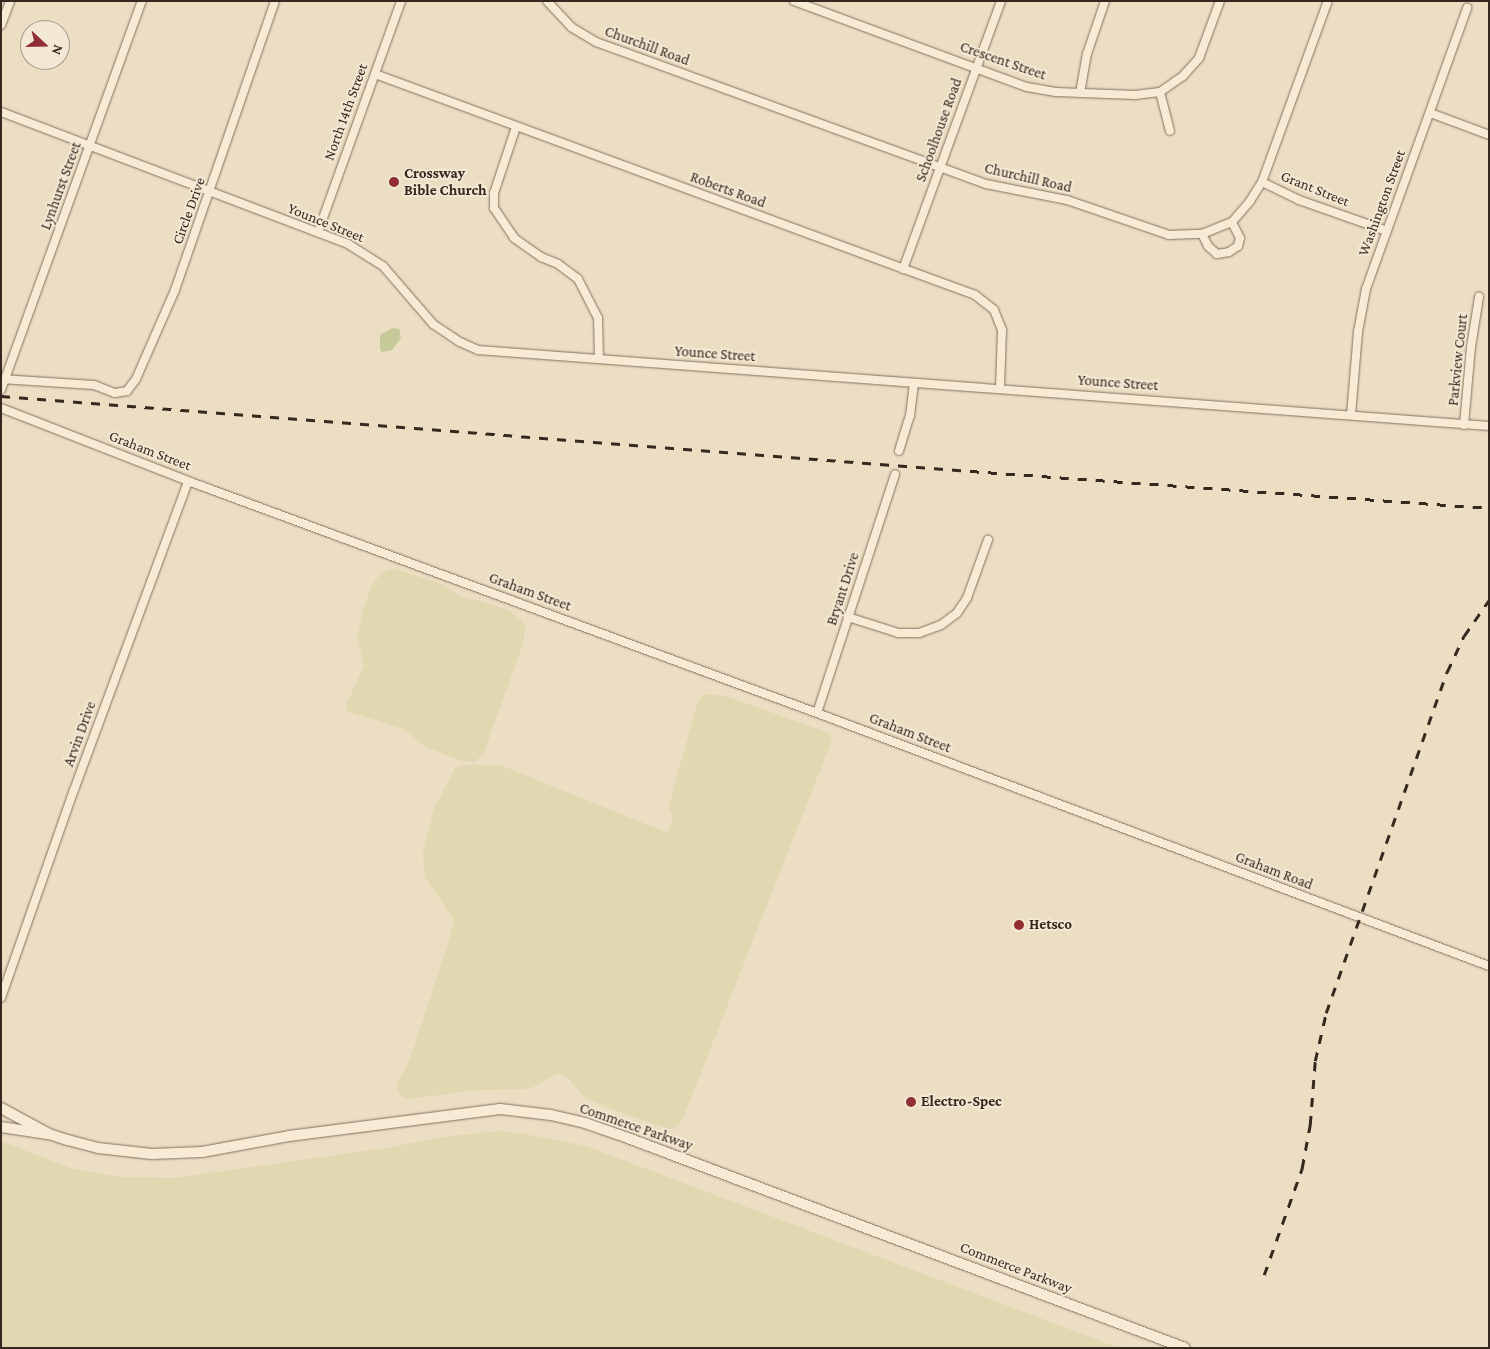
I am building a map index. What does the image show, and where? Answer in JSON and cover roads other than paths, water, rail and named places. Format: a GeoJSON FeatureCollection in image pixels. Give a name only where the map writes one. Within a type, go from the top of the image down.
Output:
{"type":"FeatureCollection","features":[{"type":"Feature","properties":{"kind":"street"},"geometry":{"type":"LineString","coordinates":[[1,25],[10,1]]}},
{"type":"Feature","properties":{"kind":"street","name":"Lynhurst Street"},"geometry":{"type":"LineString","coordinates":[[3,379],[142,1]]}},
{"type":"Feature","properties":{"kind":"street","name":"Circle Drive"},"geometry":{"type":"LineString","coordinates":[[3,379],[94,385],[114,393],[127,391],[136,379],[175,290],[275,1]]}},
{"type":"Feature","properties":{"kind":"street","name":"North 14th Street"},"geometry":{"type":"LineString","coordinates":[[318,232],[401,1]]}},
{"type":"Feature","properties":{"kind":"street","name":"Churchill Road"},"geometry":{"type":"LineString","coordinates":[[547,1],[571,26],[596,42],[999,188],[1067,200],[1160,233],[1202,234],[1232,222]]}},
{"type":"Feature","properties":{"kind":"street","name":"Crescent Street"},"geometry":{"type":"LineString","coordinates":[[794,1],[1034,88],[1056,92],[1135,95],[1160,92],[1183,76],[1199,58],[1220,1]]}},
{"type":"Feature","properties":{"kind":"street","name":"Schoolhouse Road"},"geometry":{"type":"LineString","coordinates":[[903,269],[1001,1]]}},
{"type":"Feature","properties":{"kind":"street"},"geometry":{"type":"LineString","coordinates":[[1080,93],[1086,54],[1106,1]]}},
{"type":"Feature","properties":{"kind":"street"},"geometry":{"type":"LineString","coordinates":[[1202,234],[1208,246],[1216,254],[1229,252],[1238,246],[1240,238],[1232,222],[1262,182],[1328,1]]}},
{"type":"Feature","properties":{"kind":"street","name":"Washington Street"},"geometry":{"type":"LineString","coordinates":[[1352,415],[1361,310],[1387,231],[1467,8]]}},
{"type":"Feature","properties":{"kind":"street","name":"Roberts Road"},"geometry":{"type":"LineString","coordinates":[[375,74],[975,296],[994,310],[1002,330],[1000,388]]}},
{"type":"Feature","properties":{"kind":"street"},"geometry":{"type":"LineString","coordinates":[[1160,92],[1170,131]]}},
{"type":"Feature","properties":{"kind":"street","name":"Younce Street"},"geometry":{"type":"LineString","coordinates":[[1,112],[348,244],[383,266],[433,324],[460,342],[478,350],[1489,426]]}},
{"type":"Feature","properties":{"kind":"street"},"geometry":{"type":"LineString","coordinates":[[1430,113],[1489,135]]}},
{"type":"Feature","properties":{"kind":"street"},"geometry":{"type":"LineString","coordinates":[[516,127],[494,194],[494,208],[514,238],[541,257],[558,264],[578,279],[598,318],[599,359]]}},
{"type":"Feature","properties":{"kind":"street","name":"Grant Street"},"geometry":{"type":"LineString","coordinates":[[1262,182],[1299,200],[1387,231]]}},
{"type":"Feature","properties":{"kind":"street","name":"Parkview Court"},"geometry":{"type":"LineString","coordinates":[[1464,425],[1471,347],[1479,298]]}},
{"type":"Feature","properties":{"kind":"street"},"geometry":{"type":"LineString","coordinates":[[1,390],[3,379]]}},
{"type":"Feature","properties":{"kind":"street"},"geometry":{"type":"LineString","coordinates":[[899,451],[910,416],[914,383]]}},
{"type":"Feature","properties":{"kind":"street","name":"Graham Street"},"geometry":{"type":"LineString","coordinates":[[1,408],[188,481],[817,713],[1049,801]]}},
{"type":"Feature","properties":{"kind":"street","name":"Bryant Drive"},"geometry":{"type":"LineString","coordinates":[[817,713],[895,474]]}},
{"type":"Feature","properties":{"kind":"street","name":"Arvin Drive"},"geometry":{"type":"LineString","coordinates":[[1,998],[74,790],[188,481]]}},
{"type":"Feature","properties":{"kind":"street"},"geometry":{"type":"LineString","coordinates":[[848,617],[898,633],[919,633],[941,625],[957,613],[967,598],[988,540]]}},
{"type":"Feature","properties":{"kind":"street","name":"Graham Road"},"geometry":{"type":"LineString","coordinates":[[1049,801],[1489,966]]}},
{"type":"Feature","properties":{"kind":"street","name":"Commerce Parkway"},"geometry":{"type":"LineString","coordinates":[[1,1108],[49,1134],[98,1148],[152,1154],[202,1152],[290,1136],[500,1109],[551,1115],[585,1123],[628,1138],[1185,1348]]}},
{"type":"Feature","properties":{"kind":"street","name":"Commerce Parkway"},"geometry":{"type":"LineString","coordinates":[[1,1127],[43,1135],[49,1134]]}},
{"type":"Feature","properties":{"kind":"railway"},"geometry":{"type":"LineString","coordinates":[[1,396],[970,471],[1489,508]]}},
{"type":"Feature","properties":{"kind":"railway"},"geometry":{"type":"LineString","coordinates":[[1264,1275],[1302,1168],[1310,1125],[1315,1061],[1326,1013],[1447,672],[1464,636],[1489,600]]}},
{"type":"Feature","properties":{"kind":"place","name":"Crossway Bible Church"},"geometry":{"type":"Point","coordinates":[394,182]}},
{"type":"Feature","properties":{"kind":"place","name":"Hetsco"},"geometry":{"type":"Point","coordinates":[1019,925]}},
{"type":"Feature","properties":{"kind":"place","name":"Electro-Spec"},"geometry":{"type":"Point","coordinates":[911,1102]}}]}
